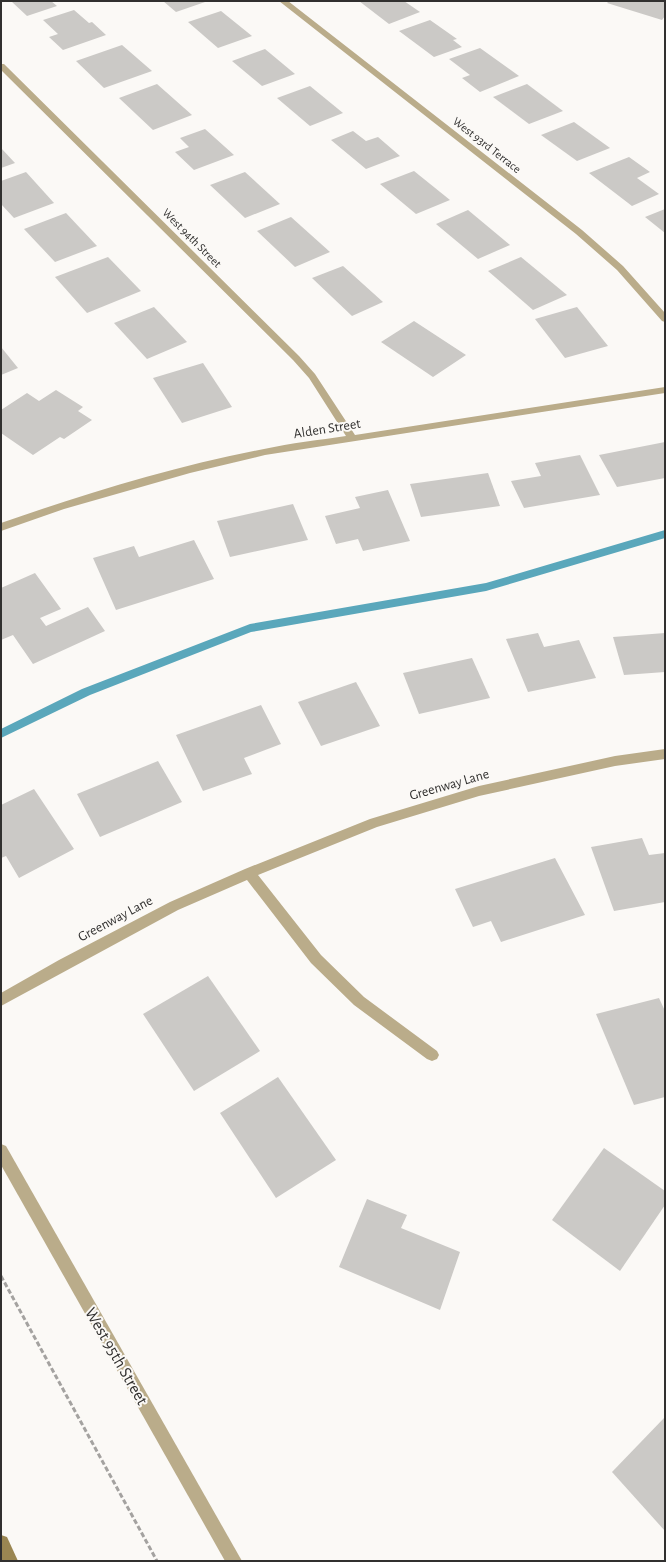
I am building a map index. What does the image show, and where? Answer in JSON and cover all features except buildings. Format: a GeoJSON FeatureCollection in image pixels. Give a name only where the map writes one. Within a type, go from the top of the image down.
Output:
{"type":"FeatureCollection","features":[{"type":"Feature","properties":{"kind":"main road"},"geometry":{"type":"LineString","coordinates":[[1,1543],[10,1561]]}},
{"type":"Feature","properties":{"kind":"street","name":"West 93rd Terrace"},"geometry":{"type":"LineString","coordinates":[[283,1],[579,232],[620,268],[665,319]]}},
{"type":"Feature","properties":{"kind":"street","name":"West 94th Street"},"geometry":{"type":"LineString","coordinates":[[1,66],[296,358],[312,376],[352,438]]}},
{"type":"Feature","properties":{"kind":"street","name":"Alden Street"},"geometry":{"type":"LineString","coordinates":[[1,527],[61,506],[190,469],[265,452],[665,390]]}},
{"type":"Feature","properties":{"kind":"street","name":"Greenway Lane"},"geometry":{"type":"LineString","coordinates":[[1,1000],[64,964],[174,906],[249,873],[374,823],[479,791],[615,761],[665,754]]}},
{"type":"Feature","properties":{"kind":"street"},"geometry":{"type":"LineString","coordinates":[[249,873],[316,959],[359,1001],[432,1055]]}},
{"type":"Feature","properties":{"kind":"street","name":"West 95th Street"},"geometry":{"type":"LineString","coordinates":[[1,1151],[234,1561]]}},
{"type":"Feature","properties":{"kind":"path"},"geometry":{"type":"LineString","coordinates":[[1,1276],[157,1561]]}},
{"type":"Feature","properties":{"kind":"waterway"},"geometry":{"type":"LineString","coordinates":[[1,734],[86,692],[250,628],[486,587],[665,534]]}}]}
